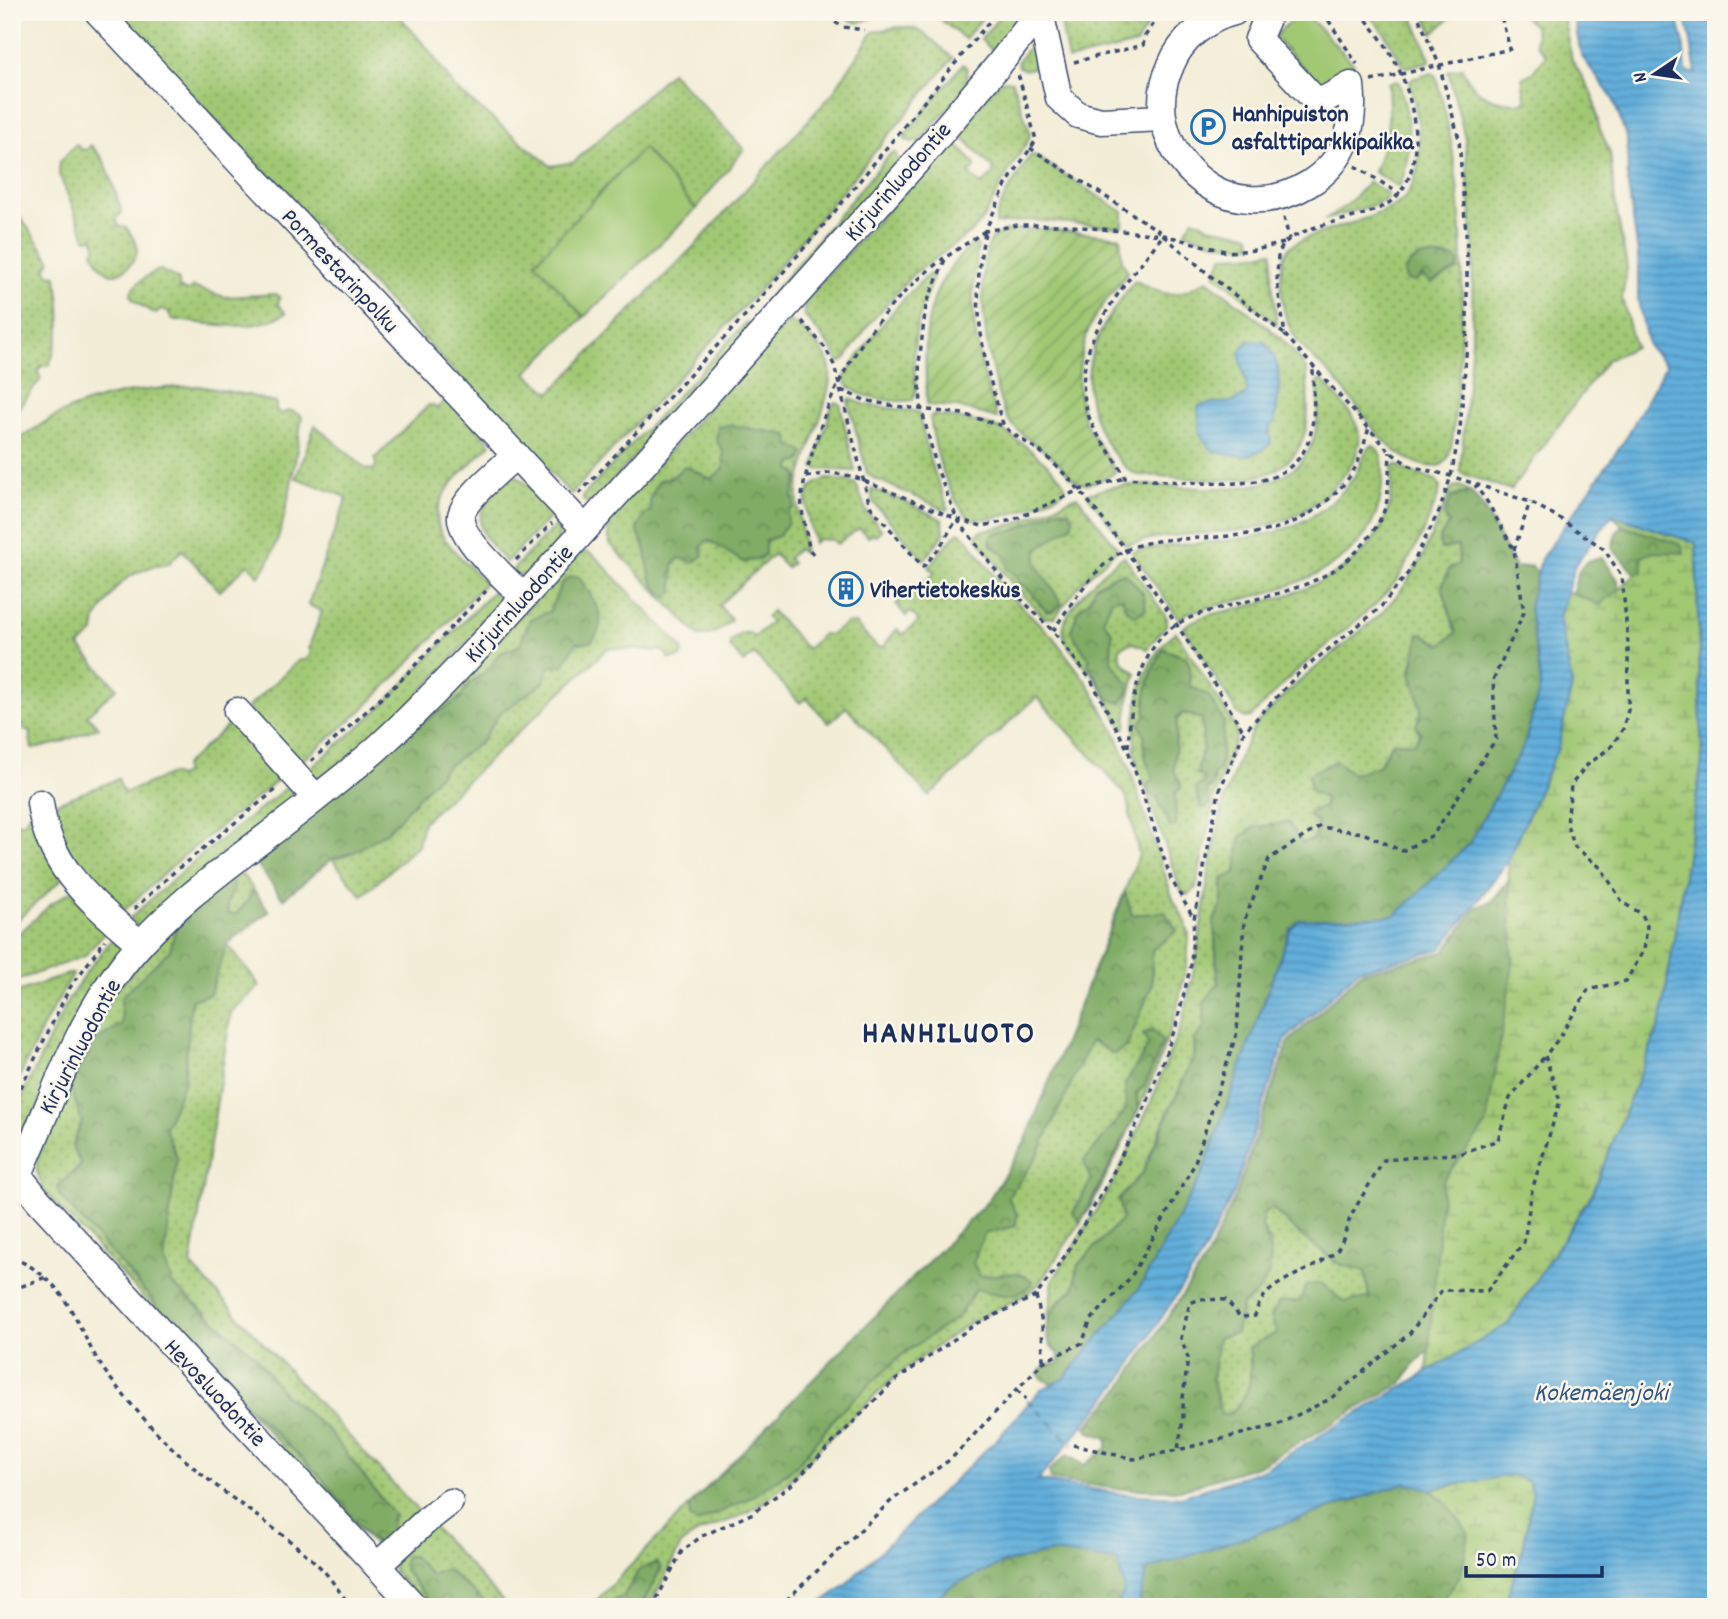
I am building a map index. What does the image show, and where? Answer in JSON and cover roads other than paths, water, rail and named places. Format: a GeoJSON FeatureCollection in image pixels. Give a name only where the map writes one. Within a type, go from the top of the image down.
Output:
{"type":"FeatureCollection","features":[{"type":"Feature","properties":{"kind":"street","name":"Pormestarinpolku"},"geometry":{"type":"LineString","coordinates":[[97,12],[585,529]]}},
{"type":"Feature","properties":{"kind":"street"},"geometry":{"type":"LineString","coordinates":[[1040,12],[1059,98],[1078,115],[1101,121],[1163,118]]}},
{"type":"Feature","properties":{"kind":"street","name":"Kirjurinluodontie"},"geometry":{"type":"LineString","coordinates":[[14,1179],[85,1025],[102,995],[140,944],[202,888],[393,734],[438,689],[918,160],[1040,12]]}},
{"type":"Feature","properties":{"kind":"street"},"geometry":{"type":"LineString","coordinates":[[1234,12],[1224,14],[1196,31],[1175,55],[1163,86],[1163,118],[1173,149],[1193,174],[1218,191],[1248,200],[1279,197],[1308,186],[1331,165],[1347,139],[1353,108],[1351,85],[1318,103],[1258,39],[1270,12]]}},
{"type":"Feature","properties":{"kind":"street"},"geometry":{"type":"LineString","coordinates":[[516,454],[467,503],[461,517],[465,534],[524,597]]}},
{"type":"Feature","properties":{"kind":"street"},"geometry":{"type":"LineString","coordinates":[[237,711],[316,798]]}},
{"type":"Feature","properties":{"kind":"street"},"geometry":{"type":"LineString","coordinates":[[40,803],[51,845],[59,863],[85,894],[140,944]]}},
{"type":"Feature","properties":{"kind":"street","name":"Hevosluodontie"},"geometry":{"type":"LineString","coordinates":[[14,1179],[39,1201],[415,1607]]}},
{"type":"Feature","properties":{"kind":"street"},"geometry":{"type":"LineString","coordinates":[[377,1566],[450,1502]]}},
{"type":"Feature","properties":{"kind":"water","name":"Kokemäenjoki"},"geometry":{"type":"Polygon","coordinates":[[[1573,12],[1676,12],[1683,40],[1686,72],[1696,73],[1684,12],[1716,12],[1716,1607],[1504,1607],[1523,1549],[1533,1492],[1528,1481],[1513,1475],[1431,1489],[1405,1483],[1147,1570],[1138,1607],[1115,1607],[1125,1591],[1118,1561],[1053,1552],[1004,1563],[953,1585],[924,1607],[815,1607],[842,1588],[998,1438],[1041,1389],[1064,1379],[1140,1287],[1203,1172],[1290,930],[1299,920],[1395,916],[1469,844],[1524,746],[1541,684],[1529,607],[1541,559],[1626,438],[1666,365],[1648,346],[1638,300],[1638,253],[1628,186],[1627,139],[1613,99],[1581,55],[1573,12]],[[1612,515],[1575,565],[1559,617],[1572,685],[1558,748],[1508,861],[1441,949],[1359,970],[1285,1040],[1234,1192],[1201,1258],[1118,1384],[1038,1480],[1122,1494],[1181,1497],[1262,1470],[1508,1324],[1593,1192],[1661,1021],[1702,762],[1696,543],[1612,515]]]}},
{"type":"Feature","properties":{"kind":"water"},"geometry":{"type":"Polygon","coordinates":[[[1248,341],[1263,341],[1278,369],[1278,402],[1274,424],[1269,428],[1271,443],[1251,455],[1214,452],[1200,435],[1198,407],[1234,401],[1247,393],[1240,352],[1248,341]]]}},
{"type":"Feature","properties":{"kind":"place","name":"Hanhipuiston asfalttiparkkipaikka"},"geometry":{"type":"Point","coordinates":[1208,127]}},
{"type":"Feature","properties":{"kind":"place","name":"Vihertietokeskus"},"geometry":{"type":"Point","coordinates":[846,589]}},
{"type":"Feature","properties":{"kind":"district","name":"HANHILUOTO"},"geometry":{"type":"Point","coordinates":[949,1031]}}]}
